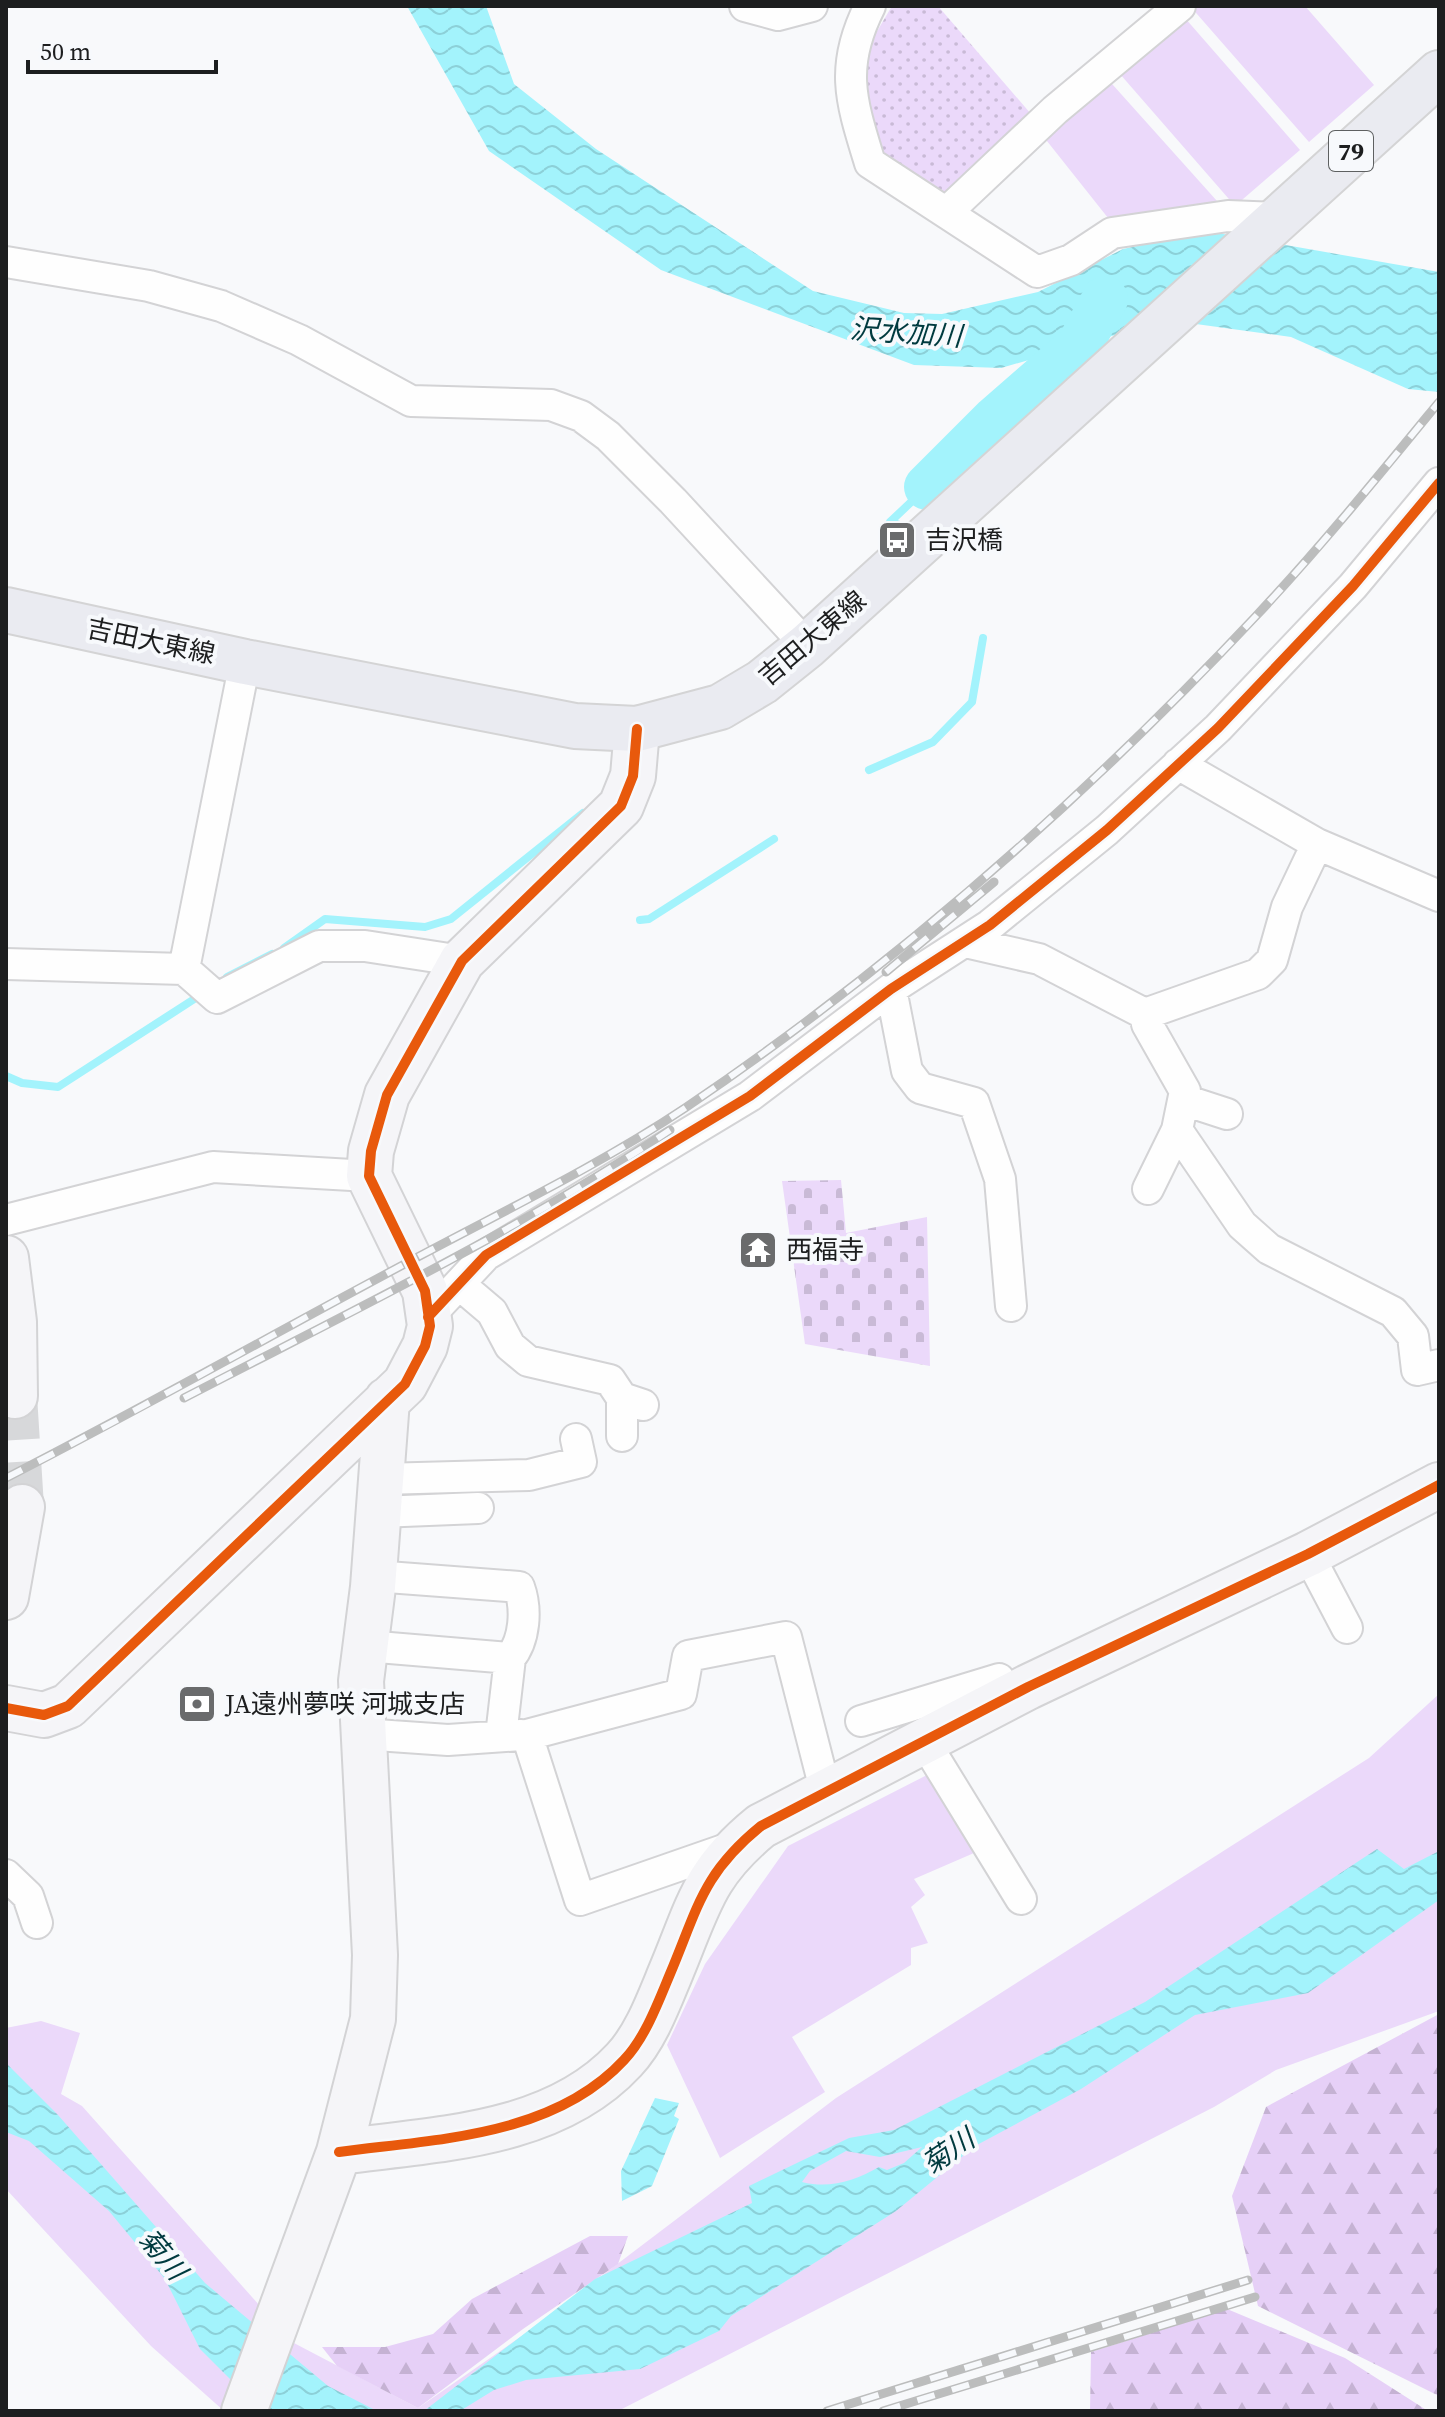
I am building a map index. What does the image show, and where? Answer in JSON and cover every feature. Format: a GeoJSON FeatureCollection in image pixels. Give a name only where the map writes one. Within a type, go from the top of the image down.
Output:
{"type":"FeatureCollection","features":[{"type":"Feature","properties":{"kind":"main road","name":"吉田大東線"},"geometry":{"type":"LineString","coordinates":[[7,616],[575,726],[637,729],[720,707],[762,682],[807,646],[1439,73]]}},
{"type":"Feature","properties":{"kind":"street"},"geometry":{"type":"LineString","coordinates":[[745,6],[778,15],[812,6]]}},
{"type":"Feature","properties":{"kind":"street"},"geometry":{"type":"LineString","coordinates":[[870,6],[857,31],[848,72],[850,98],[870,163],[948,211],[1037,272],[1071,260],[1112,233],[1228,216],[1270,223]]}},
{"type":"Feature","properties":{"kind":"street"},"geometry":{"type":"LineString","coordinates":[[948,211],[1055,110],[1180,6]]}},
{"type":"Feature","properties":{"kind":"street"},"geometry":{"type":"LineString","coordinates":[[6,262],[149,286],[221,306],[299,340],[411,401],[551,405],[581,416],[608,436],[673,501],[807,646]]}},
{"type":"Feature","properties":{"kind":"street"},"geometry":{"type":"LineString","coordinates":[[428,1317],[486,1255],[750,1096],[891,989],[965,942],[1107,830],[1218,728],[1353,586],[1439,483]]}},
{"type":"Feature","properties":{"kind":"street"},"geometry":{"type":"LineString","coordinates":[[199,982],[245,662]]}},
{"type":"Feature","properties":{"kind":"street"},"geometry":{"type":"LineString","coordinates":[[6,1708],[44,1715],[68,1706],[405,1384],[425,1346],[428,1317],[425,1291],[369,1176],[371,1151],[387,1095],[462,961],[621,806],[633,776],[637,729]]}},
{"type":"Feature","properties":{"kind":"street"},"geometry":{"type":"LineString","coordinates":[[1178,764],[1317,844],[1439,896]]}},
{"type":"Feature","properties":{"kind":"street"},"geometry":{"type":"LineString","coordinates":[[965,942],[1039,959],[1145,1014],[1258,974],[1272,960],[1287,907],[1317,844]]}},
{"type":"Feature","properties":{"kind":"street"},"geometry":{"type":"LineString","coordinates":[[6,964],[199,982],[319,946],[365,946],[462,961]]}},
{"type":"Feature","properties":{"kind":"street"},"geometry":{"type":"LineString","coordinates":[[891,989],[907,1071],[920,1088],[974,1103],[1000,1179],[1011,1306]]}},
{"type":"Feature","properties":{"kind":"street"},"geometry":{"type":"LineString","coordinates":[[1145,1014],[1147,1024],[1185,1091],[1177,1130],[1148,1189]]}},
{"type":"Feature","properties":{"kind":"street"},"geometry":{"type":"LineString","coordinates":[[1184,1100],[1227,1114]]}},
{"type":"Feature","properties":{"kind":"street"},"geometry":{"type":"LineString","coordinates":[[1177,1130],[1242,1225],[1277,1255],[1393,1312],[1413,1336],[1417,1370],[1439,1365]]}},
{"type":"Feature","properties":{"kind":"street"},"geometry":{"type":"LineString","coordinates":[[6,1220],[213,1167],[369,1176]]}},
{"type":"Feature","properties":{"kind":"street"},"geometry":{"type":"LineString","coordinates":[[6,1258],[14,1322],[15,1396]]}},
{"type":"Feature","properties":{"kind":"street"},"geometry":{"type":"LineString","coordinates":[[459,1284],[492,1312],[510,1346],[528,1361],[610,1380],[633,1401],[622,1436]]}},
{"type":"Feature","properties":{"kind":"street"},"geometry":{"type":"LineString","coordinates":[[244,2411],[339,2152],[373,2019],[375,1955],[361,1681],[374,1576],[387,1400]]}},
{"type":"Feature","properties":{"kind":"street"},"geometry":{"type":"LineString","coordinates":[[380,1496],[529,1475],[581,1462],[576,1439]]}},
{"type":"Feature","properties":{"kind":"street"},"geometry":{"type":"LineString","coordinates":[[339,2152],[471,2135],[538,2116],[585,2093],[625,2060],[644,2030],[706,1884],[738,1845],[761,1826],[1008,1698],[1437,1492]]}},
{"type":"Feature","properties":{"kind":"street"},"geometry":{"type":"LineString","coordinates":[[380,1496],[478,1508]]}},
{"type":"Feature","properties":{"kind":"street"},"geometry":{"type":"LineString","coordinates":[[6,1597],[22,1507]]}},
{"type":"Feature","properties":{"kind":"street"},"geometry":{"type":"LineString","coordinates":[[1308,1554],[1347,1628]]}},
{"type":"Feature","properties":{"kind":"street"},"geometry":{"type":"LineString","coordinates":[[374,1576],[519,1587],[522,1644],[510,1658],[514,1735],[580,1900],[738,1845]]}},
{"type":"Feature","properties":{"kind":"street"},"geometry":{"type":"LineString","coordinates":[[362,1734],[448,1740],[514,1735],[681,1694],[688,1656],[786,1637],[826,1793]]}},
{"type":"Feature","properties":{"kind":"street"},"geometry":{"type":"LineString","coordinates":[[366,1646],[510,1658]]}},
{"type":"Feature","properties":{"kind":"street"},"geometry":{"type":"LineString","coordinates":[[861,1721],[999,1679],[1008,1698]]}},
{"type":"Feature","properties":{"kind":"street"},"geometry":{"type":"LineString","coordinates":[[924,1741],[1021,1899]]}},
{"type":"Feature","properties":{"kind":"street"},"geometry":{"type":"LineString","coordinates":[[6,1875],[28,1896],[37,1923]]}},
{"type":"Feature","properties":{"kind":"green space"},"geometry":{"type":"Polygon","coordinates":[[[892,6],[938,6],[1037,121],[949,203],[873,156],[854,70],[892,6]]]}},
{"type":"Feature","properties":{"kind":"green space"},"geometry":{"type":"Polygon","coordinates":[[[1190,6],[1305,6],[1374,85],[1309,142],[1190,6]]]}},
{"type":"Feature","properties":{"kind":"green space"},"geometry":{"type":"Polygon","coordinates":[[[1178,10],[1300,150],[1235,206],[1113,66],[1178,10]]]}},
{"type":"Feature","properties":{"kind":"green space"},"geometry":{"type":"Polygon","coordinates":[[[1104,75],[1217,201],[1116,228],[1039,131],[1104,75]]]}},
{"type":"Feature","properties":{"kind":"green space"},"geometry":{"type":"Polygon","coordinates":[[[841,1180],[846,1233],[927,1217],[930,1366],[805,1344],[782,1181],[841,1180]]]}},
{"type":"Feature","properties":{"kind":"green space"},"geometry":{"type":"Polygon","coordinates":[[[1439,1694],[1439,2011],[1276,2070],[1214,2107],[618,2411],[224,2411],[151,2346],[6,2189],[6,2028],[41,2021],[80,2033],[61,2094],[82,2106],[292,2342],[418,2408],[529,2331],[836,2098],[1369,1758],[1439,1694]]]}},
{"type":"Feature","properties":{"kind":"green space"},"geometry":{"type":"Polygon","coordinates":[[[927,1775],[974,1853],[914,1879],[925,1895],[911,1907],[928,1943],[911,1948],[911,1965],[792,2037],[825,2092],[720,2158],[667,2045],[705,1964],[788,1846],[927,1775]]]}},
{"type":"Feature","properties":{"kind":"green space"},"geometry":{"type":"Polygon","coordinates":[[[1439,2014],[1439,2396],[1258,2306],[1232,2196],[1266,2107],[1439,2014]]]}},
{"type":"Feature","properties":{"kind":"green space"},"geometry":{"type":"Polygon","coordinates":[[[590,2236],[628,2236],[618,2264],[523,2329],[418,2408],[337,2366],[322,2347],[385,2347],[433,2334],[472,2299],[590,2236]]]}},
{"type":"Feature","properties":{"kind":"green space"},"geometry":{"type":"Polygon","coordinates":[[[1227,2309],[1345,2358],[1428,2411],[1090,2411],[1091,2352],[1227,2309]]]}},
{"type":"Feature","properties":{"kind":"water","name":"沢水加川"},"geometry":{"type":"Polygon","coordinates":[[[407,6],[486,6],[514,84],[596,149],[813,291],[904,313],[942,314],[1038,292],[1123,249],[1206,231],[1439,272],[1439,392],[1408,389],[1291,337],[1167,320],[1001,368],[914,365],[661,270],[489,151],[407,6]]]}},
{"type":"Feature","properties":{"kind":"water","name":"菊川"},"geometry":{"type":"Polygon","coordinates":[[[1377,1849],[1404,1869],[1439,1851],[1439,1900],[1308,1993],[1195,2015],[1081,2089],[975,2146],[896,2211],[731,2316],[719,2331],[640,2369],[526,2380],[494,2390],[460,2411],[424,2411],[595,2279],[752,2203],[749,2186],[849,2138],[894,2130],[1145,2002],[1377,1849]],[[922,2147],[880,2157],[846,2151],[810,2171],[802,2182],[822,2185],[842,2182],[879,2167],[887,2170],[904,2163],[922,2147]]]}},
{"type":"Feature","properties":{"kind":"water","name":"菊川"},"geometry":{"type":"Polygon","coordinates":[[[6,2063],[58,2115],[205,2283],[328,2386],[377,2411],[262,2411],[200,2349],[165,2279],[109,2211],[29,2141],[6,2132],[6,2063]]]}},
{"type":"Feature","properties":{"kind":"water"},"geometry":{"type":"Polygon","coordinates":[[[655,2098],[679,2103],[674,2116],[679,2119],[652,2186],[622,2201],[621,2171],[655,2098]]]}},
{"type":"Feature","properties":{"kind":"waterway"},"geometry":{"type":"LineString","coordinates":[[927,487],[995,419],[1079,346],[1105,299]]}},
{"type":"Feature","properties":{"kind":"waterway"},"geometry":{"type":"LineString","coordinates":[[900,525],[890,522],[927,487]]}},
{"type":"Feature","properties":{"kind":"waterway"},"geometry":{"type":"LineString","coordinates":[[869,770],[933,742],[972,702],[983,638]]}},
{"type":"Feature","properties":{"kind":"waterway"},"geometry":{"type":"LineString","coordinates":[[284,948],[325,919],[425,927],[451,919],[583,813]]}},
{"type":"Feature","properties":{"kind":"waterway"},"geometry":{"type":"LineString","coordinates":[[640,920],[649,919],[774,839]]}},
{"type":"Feature","properties":{"kind":"waterway"},"geometry":{"type":"LineString","coordinates":[[227,977],[272,954]]}},
{"type":"Feature","properties":{"kind":"waterway"},"geometry":{"type":"LineString","coordinates":[[6,1076],[22,1083],[58,1087],[202,994]]}},
{"type":"Feature","properties":{"kind":"tunnel"},"geometry":{"type":"LineString","coordinates":[[15,1396],[22,1507]]}},
{"type":"Feature","properties":{"kind":"railway"},"geometry":{"type":"LineString","coordinates":[[6,1478],[623,1147],[685,1108],[838,998],[912,939],[1055,815],[1191,684],[1303,564],[1439,402]]}},
{"type":"Feature","properties":{"kind":"railway"},"geometry":{"type":"LineString","coordinates":[[886,972],[994,882]]}},
{"type":"Feature","properties":{"kind":"railway"},"geometry":{"type":"LineString","coordinates":[[184,1398],[492,1237],[670,1130]]}},
{"type":"Feature","properties":{"kind":"railway"},"geometry":{"type":"LineString","coordinates":[[827,2411],[1248,2280]]}},
{"type":"Feature","properties":{"kind":"railway"},"geometry":{"type":"LineString","coordinates":[[883,2411],[1255,2297]]}},
{"type":"Feature","properties":{"kind":"cycle path"},"geometry":{"type":"LineString","coordinates":[[428,1317],[486,1255],[750,1096],[891,989],[990,925],[1107,830],[1218,728],[1353,586],[1439,483]]}},
{"type":"Feature","properties":{"kind":"cycle path"},"geometry":{"type":"LineString","coordinates":[[6,1708],[44,1715],[68,1706],[405,1384],[425,1346],[430,1326],[425,1291],[369,1176],[371,1151],[387,1095],[462,961],[621,806],[633,776],[637,729]]}},
{"type":"Feature","properties":{"kind":"cycle path"},"geometry":{"type":"LineString","coordinates":[[339,2152],[491,2130],[528,2120],[563,2105],[595,2086],[624,2060],[645,2031],[704,1893],[726,1860],[761,1826],[1028,1687],[1308,1554],[1439,1485]]}},
{"type":"Feature","properties":{"kind":"place","name":"吉沢橋"},"geometry":{"type":"Point","coordinates":[897,540]}},
{"type":"Feature","properties":{"kind":"place","name":"西福寺"},"geometry":{"type":"Point","coordinates":[758,1250]}},
{"type":"Feature","properties":{"kind":"place","name":"JA遠州夢咲 河城支店"},"geometry":{"type":"Point","coordinates":[197,1704]}}]}
